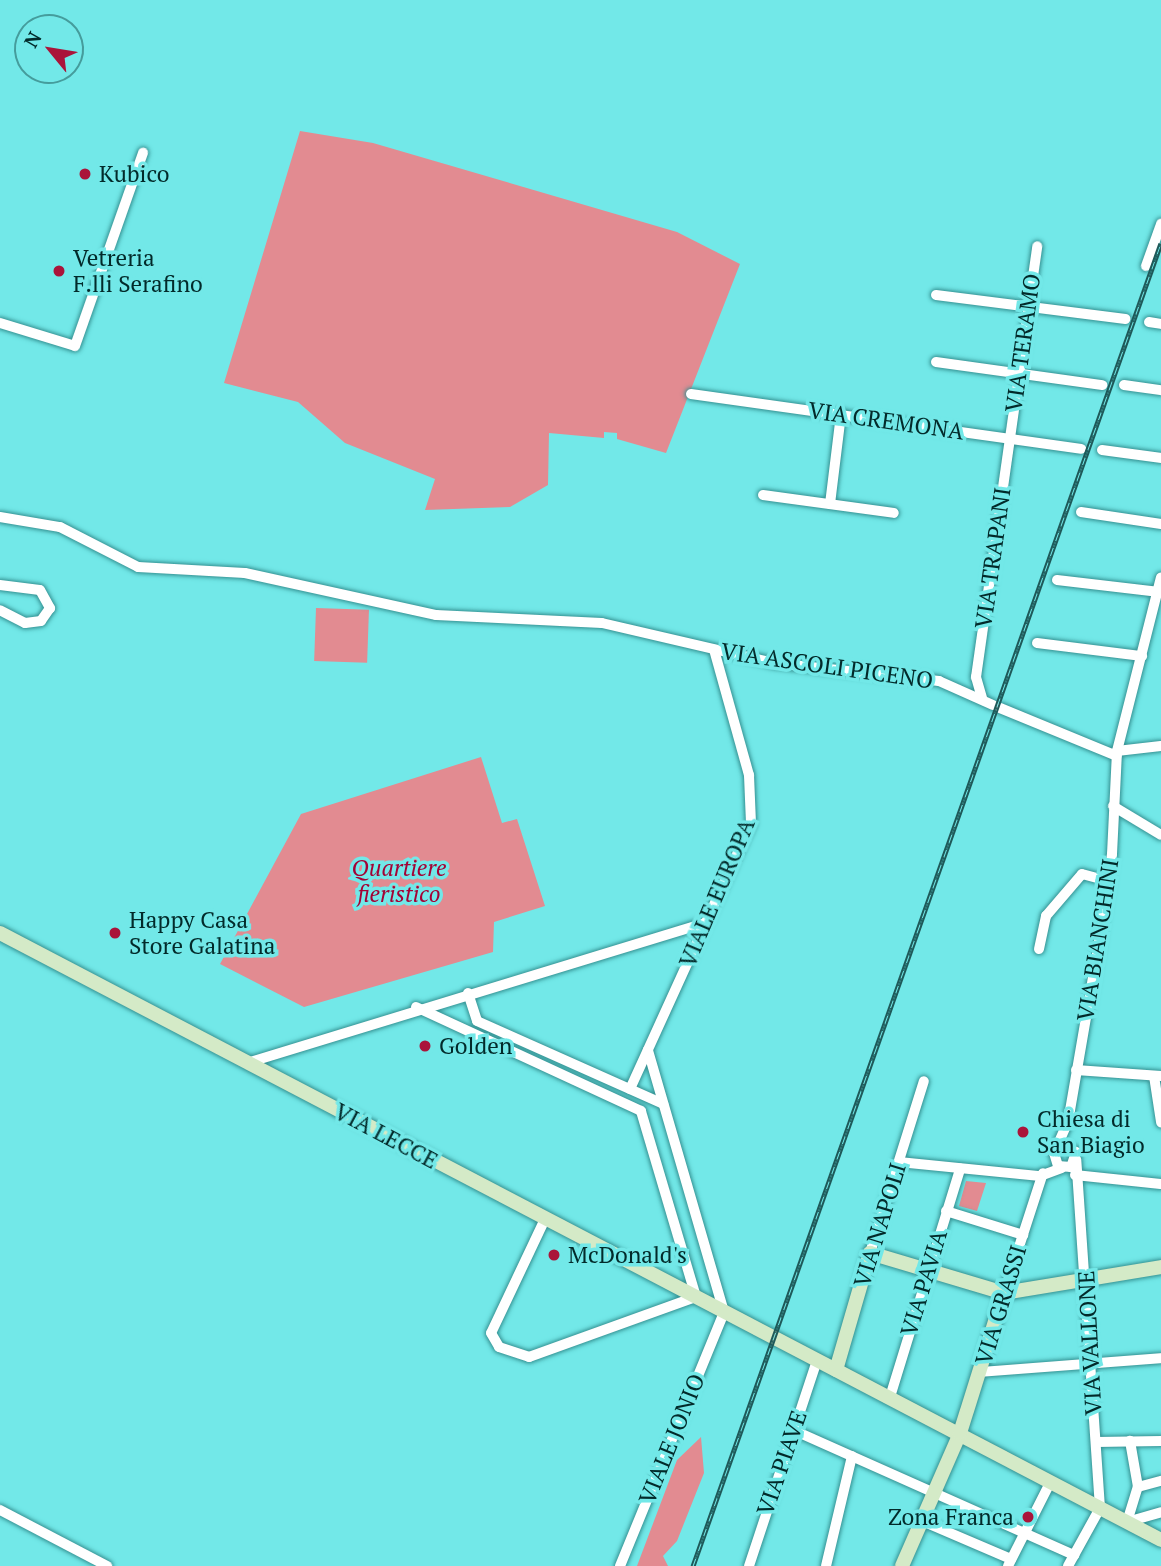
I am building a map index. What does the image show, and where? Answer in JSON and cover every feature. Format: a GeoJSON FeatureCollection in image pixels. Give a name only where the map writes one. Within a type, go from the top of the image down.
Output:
{"type":"FeatureCollection","features":[{"type":"Feature","properties":{"kind":"main road","name":"VIA LECCE"},"geometry":{"type":"LineString","coordinates":[[0,933],[1161,1539]]}},
{"type":"Feature","properties":{"kind":"main road"},"geometry":{"type":"LineString","coordinates":[[870,1253],[1004,1293],[1161,1268]]}},
{"type":"Feature","properties":{"kind":"main road","name":"VIA NAPOLI"},"geometry":{"type":"LineString","coordinates":[[836,1370],[870,1253]]}},
{"type":"Feature","properties":{"kind":"main road","name":"VIA GRASSI"},"geometry":{"type":"LineString","coordinates":[[902,1566],[960,1433],[1004,1293]]}},
{"type":"Feature","properties":{"kind":"street"},"geometry":{"type":"LineString","coordinates":[[0,323],[75,346],[143,153]]}},
{"type":"Feature","properties":{"kind":"street"},"geometry":{"type":"LineString","coordinates":[[1146,266],[1161,224]]}},
{"type":"Feature","properties":{"kind":"street","name":"VIA TERAMO"},"geometry":{"type":"LineString","coordinates":[[1010,440],[1037,246]]}},
{"type":"Feature","properties":{"kind":"street"},"geometry":{"type":"LineString","coordinates":[[936,296],[1125,319]]}},
{"type":"Feature","properties":{"kind":"street"},"geometry":{"type":"LineString","coordinates":[[1149,322],[1161,324]]}},
{"type":"Feature","properties":{"kind":"street"},"geometry":{"type":"LineString","coordinates":[[936,362],[1102,385]]}},
{"type":"Feature","properties":{"kind":"street"},"geometry":{"type":"LineString","coordinates":[[1124,385],[1161,390]]}},
{"type":"Feature","properties":{"kind":"street","name":"VIA CREMONA"},"geometry":{"type":"LineString","coordinates":[[691,394],[1081,449]]}},
{"type":"Feature","properties":{"kind":"street"},"geometry":{"type":"LineString","coordinates":[[830,504],[841,414]]}},
{"type":"Feature","properties":{"kind":"street","name":"VIA TRAPANI"},"geometry":{"type":"LineString","coordinates":[[982,698],[976,677],[1010,440]]}},
{"type":"Feature","properties":{"kind":"street"},"geometry":{"type":"LineString","coordinates":[[1102,450],[1161,458]]}},
{"type":"Feature","properties":{"kind":"street"},"geometry":{"type":"LineString","coordinates":[[763,495],[894,513]]}},
{"type":"Feature","properties":{"kind":"street"},"geometry":{"type":"LineString","coordinates":[[1081,512],[1161,524]]}},
{"type":"Feature","properties":{"kind":"street","name":"VIA ASCOLI PICENO"},"geometry":{"type":"LineString","coordinates":[[0,517],[60,527],[138,568],[245,573],[436,615],[617,626],[714,650],[955,687],[1117,753]]}},
{"type":"Feature","properties":{"kind":"street","name":"VIA BIANCHINI"},"geometry":{"type":"LineString","coordinates":[[1068,1122],[1108,881],[1117,753],[1161,577]]}},
{"type":"Feature","properties":{"kind":"street"},"geometry":{"type":"LineString","coordinates":[[1057,580],[1159,592]]}},
{"type":"Feature","properties":{"kind":"street"},"geometry":{"type":"LineString","coordinates":[[0,585],[40,590],[50,608],[41,621],[25,623],[0,610]]}},
{"type":"Feature","properties":{"kind":"street"},"geometry":{"type":"LineString","coordinates":[[1037,643],[1142,656]]}},
{"type":"Feature","properties":{"kind":"street","name":"VIALE EUROPA"},"geometry":{"type":"LineString","coordinates":[[630,1089],[751,823],[752,803],[714,650]]}},
{"type":"Feature","properties":{"kind":"street"},"geometry":{"type":"LineString","coordinates":[[955,687],[976,677]]}},
{"type":"Feature","properties":{"kind":"street"},"geometry":{"type":"LineString","coordinates":[[1117,753],[1161,746]]}},
{"type":"Feature","properties":{"kind":"street"},"geometry":{"type":"LineString","coordinates":[[1113,806],[1161,835]]}},
{"type":"Feature","properties":{"kind":"street"},"geometry":{"type":"LineString","coordinates":[[1039,949],[1046,916],[1082,874],[1108,881]]}},
{"type":"Feature","properties":{"kind":"street"},"geometry":{"type":"LineString","coordinates":[[246,1063],[416,1007],[705,923]]}},
{"type":"Feature","properties":{"kind":"street"},"geometry":{"type":"LineString","coordinates":[[467,993],[477,1021],[471,1034]]}},
{"type":"Feature","properties":{"kind":"street"},"geometry":{"type":"LineString","coordinates":[[416,1007],[641,1111],[663,1104]]}},
{"type":"Feature","properties":{"kind":"street"},"geometry":{"type":"LineString","coordinates":[[477,1021],[663,1104]]}},
{"type":"Feature","properties":{"kind":"street"},"geometry":{"type":"LineString","coordinates":[[648,1050],[724,1312]]}},
{"type":"Feature","properties":{"kind":"street"},"geometry":{"type":"LineString","coordinates":[[1076,1070],[1158,1076],[1161,1122]]}},
{"type":"Feature","properties":{"kind":"street","name":"VIA NAPOLI"},"geometry":{"type":"LineString","coordinates":[[870,1253],[924,1081]]}},
{"type":"Feature","properties":{"kind":"street"},"geometry":{"type":"LineString","coordinates":[[545,1219],[491,1333],[499,1347],[529,1357],[696,1297],[692,1269],[641,1111]]}},
{"type":"Feature","properties":{"kind":"street"},"geometry":{"type":"LineString","coordinates":[[1068,1122],[1054,1158],[1064,1168],[1080,1178],[1161,1184]]}},
{"type":"Feature","properties":{"kind":"street"},"geometry":{"type":"LineString","coordinates":[[899,1163],[1041,1176],[1064,1168],[1076,1160],[1068,1122]]}},
{"type":"Feature","properties":{"kind":"street"},"geometry":{"type":"LineString","coordinates":[[1061,1145],[1074,1148]]}},
{"type":"Feature","properties":{"kind":"street","name":"VIA GRASSI"},"geometry":{"type":"LineString","coordinates":[[1004,1293],[1041,1176],[1054,1158]]}},
{"type":"Feature","properties":{"kind":"street","name":"VIA VALLONE"},"geometry":{"type":"LineString","coordinates":[[1076,1160],[1080,1178],[1100,1508]]}},
{"type":"Feature","properties":{"kind":"street","name":"VIA PAVIA"},"geometry":{"type":"LineString","coordinates":[[890,1397],[960,1169]]}},
{"type":"Feature","properties":{"kind":"street"},"geometry":{"type":"LineString","coordinates":[[946,1211],[1023,1235]]}},
{"type":"Feature","properties":{"kind":"street"},"geometry":{"type":"LineString","coordinates":[[692,1269],[710,1263]]}},
{"type":"Feature","properties":{"kind":"street","name":"VIALE JONIO"},"geometry":{"type":"LineString","coordinates":[[620,1566],[724,1312]]}},
{"type":"Feature","properties":{"kind":"street"},"geometry":{"type":"LineString","coordinates":[[980,1372],[1161,1358]]}},
{"type":"Feature","properties":{"kind":"street","name":"VIA PIAVE"},"geometry":{"type":"LineString","coordinates":[[749,1566],[817,1360]]}},
{"type":"Feature","properties":{"kind":"street"},"geometry":{"type":"LineString","coordinates":[[793,1430],[1074,1555]]}},
{"type":"Feature","properties":{"kind":"street"},"geometry":{"type":"LineString","coordinates":[[1127,1522],[1138,1487],[1130,1441]]}},
{"type":"Feature","properties":{"kind":"street"},"geometry":{"type":"LineString","coordinates":[[1096,1442],[1161,1441]]}},
{"type":"Feature","properties":{"kind":"street"},"geometry":{"type":"LineString","coordinates":[[825,1566],[852,1456]]}},
{"type":"Feature","properties":{"kind":"street"},"geometry":{"type":"LineString","coordinates":[[922,1521],[1009,1563],[1051,1481]]}},
{"type":"Feature","properties":{"kind":"street"},"geometry":{"type":"LineString","coordinates":[[1138,1487],[1161,1481]]}},
{"type":"Feature","properties":{"kind":"street"},"geometry":{"type":"LineString","coordinates":[[1068,1566],[1100,1508]]}},
{"type":"Feature","properties":{"kind":"street"},"geometry":{"type":"LineString","coordinates":[[0,1510],[107,1566]]}},
{"type":"Feature","properties":{"kind":"street"},"geometry":{"type":"LineString","coordinates":[[1127,1522],[1161,1512]]}},
{"type":"Feature","properties":{"kind":"green space"},"geometry":{"type":"Polygon","coordinates":[[[300,131],[373,143],[677,232],[740,264],[666,453],[617,439],[617,433],[604,432],[604,438],[549,433],[548,485],[510,507],[425,510],[435,479],[345,443],[298,402],[224,383],[300,131]]]}},
{"type":"Feature","properties":{"kind":"green space"},"geometry":{"type":"Polygon","coordinates":[[[316,608],[369,610],[367,663],[314,661],[316,608]]]}},
{"type":"Feature","properties":{"kind":"green space","name":"Quartiere fieristico"},"geometry":{"type":"Polygon","coordinates":[[[481,757],[502,823],[517,819],[545,906],[494,922],[493,952],[304,1007],[220,964],[301,814],[481,757]]]}},
{"type":"Feature","properties":{"kind":"green space"},"geometry":{"type":"Polygon","coordinates":[[[966,1181],[986,1183],[977,1211],[959,1206],[966,1181]]]}},
{"type":"Feature","properties":{"kind":"green space"},"geometry":{"type":"Polygon","coordinates":[[[701,1437],[704,1473],[677,1541],[663,1556],[668,1566],[637,1566],[677,1460],[701,1437]]]}},
{"type":"Feature","properties":{"kind":"railway"},"geometry":{"type":"LineString","coordinates":[[693,1566],[1161,243]]}},
{"type":"Feature","properties":{"kind":"place","name":"Kubico"},"geometry":{"type":"Point","coordinates":[85,174]}},
{"type":"Feature","properties":{"kind":"place","name":"Vetreria F.lli Serafino"},"geometry":{"type":"Point","coordinates":[59,271]}},
{"type":"Feature","properties":{"kind":"place","name":"Happy Casa Store Galatina"},"geometry":{"type":"Point","coordinates":[115,933]}},
{"type":"Feature","properties":{"kind":"place","name":"Golden"},"geometry":{"type":"Point","coordinates":[425,1046]}},
{"type":"Feature","properties":{"kind":"place","name":"Chiesa di San Biagio"},"geometry":{"type":"Point","coordinates":[1023,1132]}},
{"type":"Feature","properties":{"kind":"place","name":"McDonald's"},"geometry":{"type":"Point","coordinates":[554,1255]}},
{"type":"Feature","properties":{"kind":"place","name":"Zona Franca"},"geometry":{"type":"Point","coordinates":[1028,1517]}}]}
